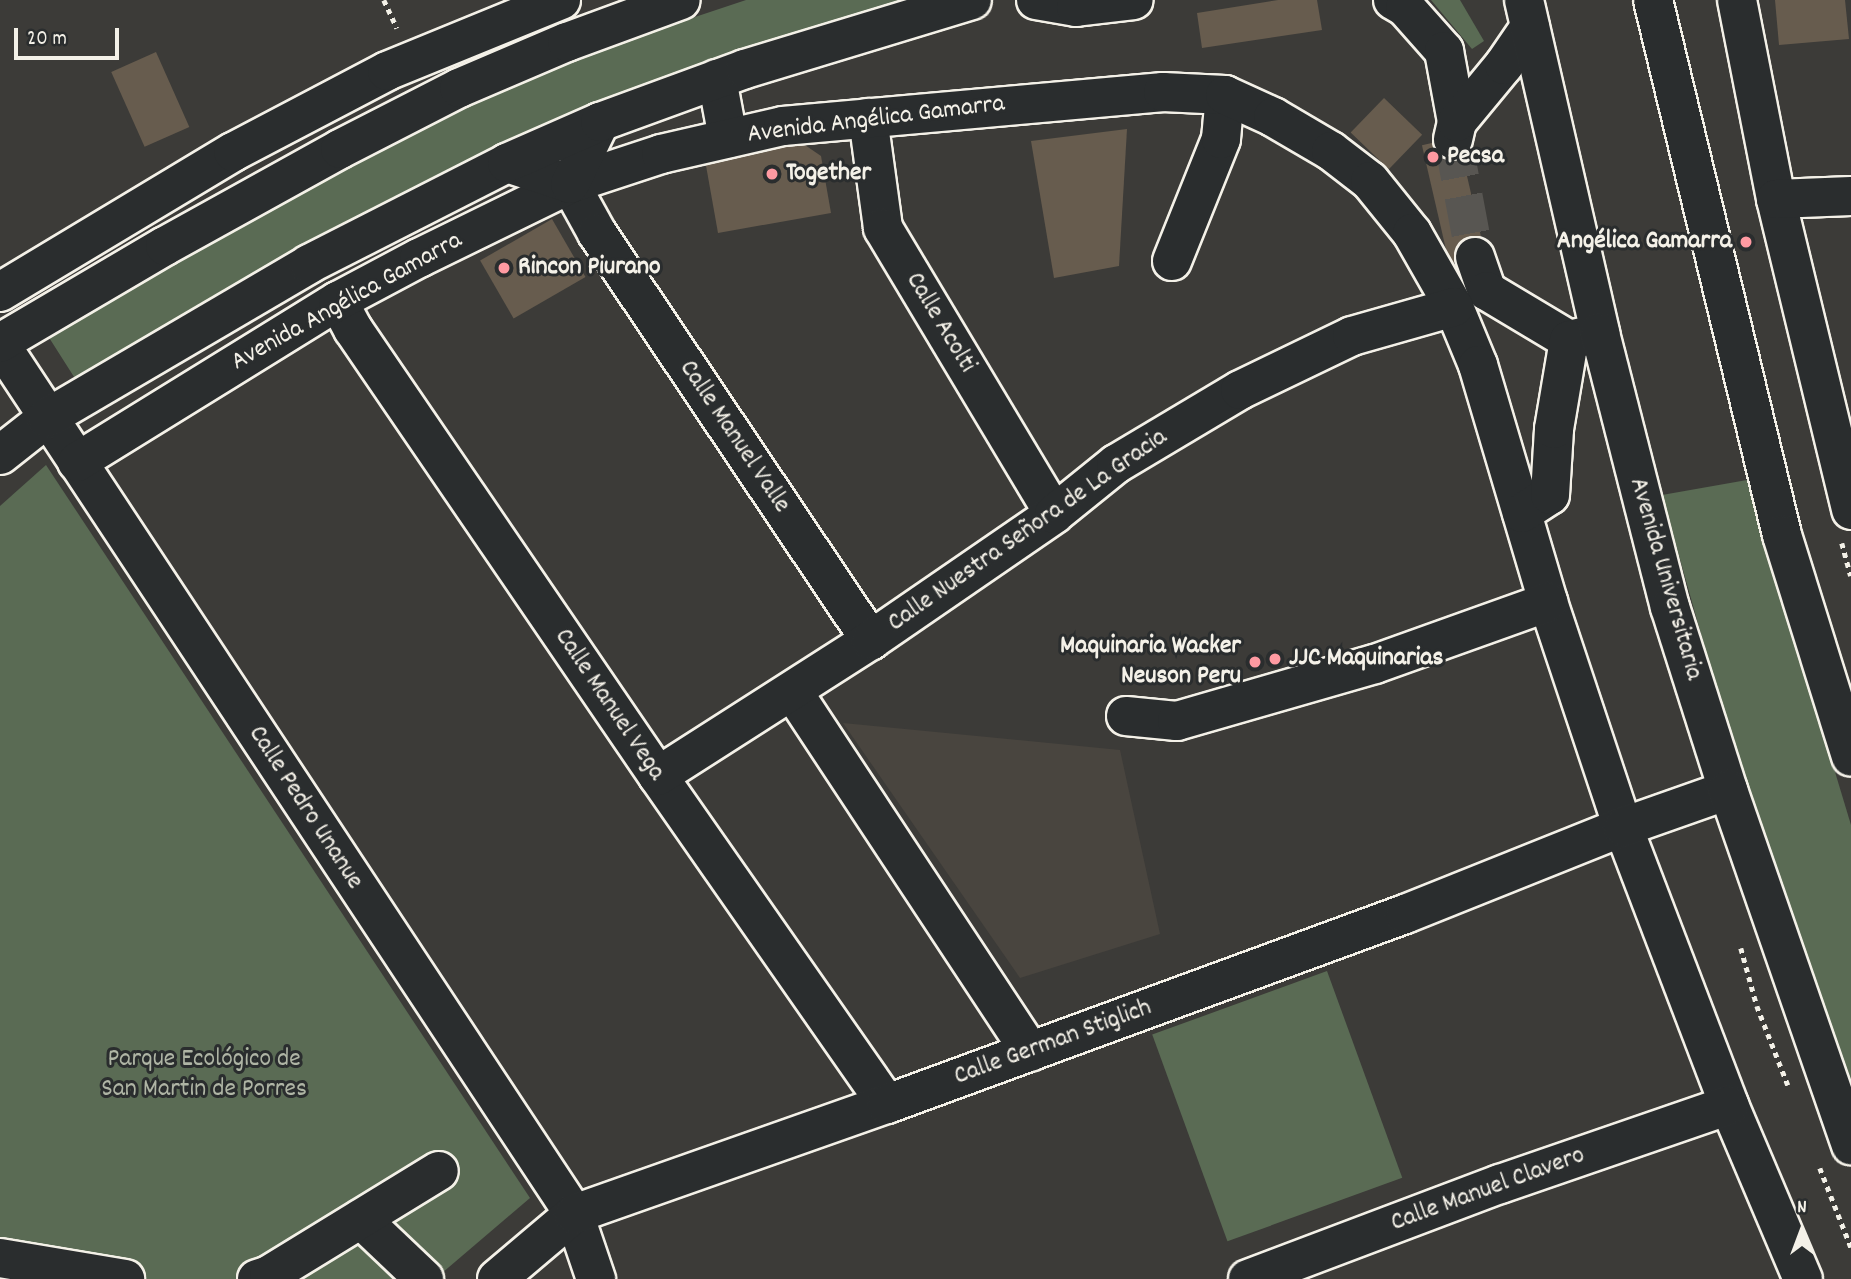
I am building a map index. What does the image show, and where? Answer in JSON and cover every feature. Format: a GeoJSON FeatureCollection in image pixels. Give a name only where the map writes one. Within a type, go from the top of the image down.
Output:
{"type":"FeatureCollection","features":[{"type":"Feature","properties":{"kind":"street"},"geometry":{"type":"LineString","coordinates":[[0,292],[233,152],[387,71],[561,0]]}},
{"type":"Feature","properties":{"kind":"street"},"geometry":{"type":"LineString","coordinates":[[0,343],[165,246],[340,149],[447,94],[567,42],[681,0]]}},
{"type":"Feature","properties":{"kind":"street","name":"Avenida Angélica Gamarra"},"geometry":{"type":"LineString","coordinates":[[0,455],[47,418],[309,264],[507,163],[600,122],[717,79],[972,0]]}},
{"type":"Feature","properties":{"kind":"street"},"geometry":{"type":"LineString","coordinates":[[1036,0],[1076,7],[1134,0]]}},
{"type":"Feature","properties":{"kind":"street"},"geometry":{"type":"LineString","coordinates":[[1393,0],[1405,7],[1444,51],[1455,131],[1504,65],[1527,13]]}},
{"type":"Feature","properties":{"kind":"street"},"geometry":{"type":"LineString","coordinates":[[1653,0],[1779,522],[1851,757]]}},
{"type":"Feature","properties":{"kind":"street"},"geometry":{"type":"LineString","coordinates":[[1737,0],[1776,199],[1841,432],[1851,510]]}},
{"type":"Feature","properties":{"kind":"street","name":"Avenida Universitaria"},"geometry":{"type":"LineString","coordinates":[[1527,13],[1585,336],[1728,790],[1851,1145]]}},
{"type":"Feature","properties":{"kind":"street"},"geometry":{"type":"LineString","coordinates":[[717,79],[728,138]]}},
{"type":"Feature","properties":{"kind":"street","name":"Avenida Angélica Gamarra"},"geometry":{"type":"LineString","coordinates":[[77,462],[338,301],[570,184],[660,155],[783,126],[1163,92],[1225,95],[1285,124],[1331,151],[1370,181],[1412,233],[1454,307]]}},
{"type":"Feature","properties":{"kind":"street"},"geometry":{"type":"LineString","coordinates":[[1172,261],[1221,139],[1225,95]]}},
{"type":"Feature","properties":{"kind":"street","name":"Calle Acolti"},"geometry":{"type":"LineString","coordinates":[[868,118],[883,228],[1054,514]]}},
{"type":"Feature","properties":{"kind":"street"},"geometry":{"type":"LineString","coordinates":[[507,163],[570,184],[600,122]]}},
{"type":"Feature","properties":{"kind":"street","name":"Calle Manuel Valle"},"geometry":{"type":"LineString","coordinates":[[570,184],[597,233],[871,640]]}},
{"type":"Feature","properties":{"kind":"street"},"geometry":{"type":"LineString","coordinates":[[1776,199],[1851,196]]}},
{"type":"Feature","properties":{"kind":"street"},"geometry":{"type":"LineString","coordinates":[[1475,257],[1487,291],[1585,336],[1554,429],[1550,495],[1522,513]]}},
{"type":"Feature","properties":{"kind":"street","name":"Calle Manuel Vega"},"geometry":{"type":"LineString","coordinates":[[338,301],[353,329],[658,776],[887,1104]]}},
{"type":"Feature","properties":{"kind":"street"},"geometry":{"type":"LineString","coordinates":[[1454,307],[1478,365],[1548,602],[1623,827],[1729,1105],[1803,1279]]}},
{"type":"Feature","properties":{"kind":"street","name":"Calle Nuestra Señora de La Gracia"},"geometry":{"type":"LineString","coordinates":[[658,776],[871,640],[1054,514],[1116,464],[1240,390],[1352,336],[1454,307]]}},
{"type":"Feature","properties":{"kind":"street","name":"Calle Pedro Unanue"},"geometry":{"type":"LineString","coordinates":[[0,343],[574,1214],[596,1279]]}},
{"type":"Feature","properties":{"kind":"street"},"geometry":{"type":"LineString","coordinates":[[1126,716],[1177,721],[1375,664],[1548,602]]}},
{"type":"Feature","properties":{"kind":"street"},"geometry":{"type":"LineString","coordinates":[[793,692],[1030,1052]]}},
{"type":"Feature","properties":{"kind":"street","name":"Calle German Stiglich"},"geometry":{"type":"LineString","coordinates":[[497,1279],[574,1214],[1030,1052],[1405,914],[1623,827],[1728,790]]}},
{"type":"Feature","properties":{"kind":"street","name":"Calle Manuel Clavero"},"geometry":{"type":"LineString","coordinates":[[1248,1279],[1500,1184],[1729,1105]]}},
{"type":"Feature","properties":{"kind":"street"},"geometry":{"type":"LineString","coordinates":[[257,1279],[269,1275],[439,1171]]}},
{"type":"Feature","properties":{"kind":"street"},"geometry":{"type":"LineString","coordinates":[[361,1219],[424,1279]]}},
{"type":"Feature","properties":{"kind":"street"},"geometry":{"type":"LineString","coordinates":[[0,1258],[125,1279]]}},
{"type":"Feature","properties":{"kind":"shaded area"},"geometry":{"type":"Polygon","coordinates":[[[843,723],[1120,750],[1160,934],[1020,978],[843,723]]]}},
{"type":"Feature","properties":{"kind":"green space"},"geometry":{"type":"Polygon","coordinates":[[[746,0],[922,0],[862,17],[76,380],[48,336],[329,174],[479,97],[611,45],[746,0]]]}},
{"type":"Feature","properties":{"kind":"green space"},"geometry":{"type":"Polygon","coordinates":[[[1431,0],[1460,0],[1484,41],[1472,49],[1431,0]]]}},
{"type":"Feature","properties":{"kind":"green space","name":"Parque Ecológico de San Martin de Porres"},"geometry":{"type":"Polygon","coordinates":[[[46,465],[530,1198],[435,1279],[0,1279],[0,506],[46,465]]]}},
{"type":"Feature","properties":{"kind":"green space"},"geometry":{"type":"Polygon","coordinates":[[[1747,480],[1851,825],[1851,1084],[1731,741],[1662,495],[1747,480]]]}},
{"type":"Feature","properties":{"kind":"green space"},"geometry":{"type":"Polygon","coordinates":[[[1327,971],[1402,1178],[1227,1241],[1152,1035],[1327,971]]]}},
{"type":"Feature","properties":{"kind":"building"},"geometry":{"type":"Polygon","coordinates":[[[1278,0],[1317,0],[1322,30],[1202,48],[1197,13],[1278,0]]]}},
{"type":"Feature","properties":{"kind":"building"},"geometry":{"type":"Polygon","coordinates":[[[1775,0],[1845,0],[1849,39],[1779,45],[1775,0]]]}},
{"type":"Feature","properties":{"kind":"building"},"geometry":{"type":"Polygon","coordinates":[[[156,52],[189,127],[145,147],[111,72],[156,52]]]}},
{"type":"Feature","properties":{"kind":"building"},"geometry":{"type":"Polygon","coordinates":[[[1384,98],[1422,135],[1389,169],[1351,133],[1384,98]]]}},
{"type":"Feature","properties":{"kind":"building"},"geometry":{"type":"Polygon","coordinates":[[[1127,129],[1119,266],[1054,278],[1031,141],[1127,129]]]}},
{"type":"Feature","properties":{"kind":"building"},"geometry":{"type":"Polygon","coordinates":[[[1458,137],[1485,255],[1449,263],[1422,145],[1458,137]]]}},
{"type":"Feature","properties":{"kind":"building"},"geometry":{"type":"Polygon","coordinates":[[[802,143],[821,156],[831,213],[718,233],[705,160],[802,143]]]}},
{"type":"Feature","properties":{"kind":"building"},"geometry":{"type":"Polygon","coordinates":[[[552,219],[586,277],[514,319],[480,260],[552,219]]]}},
{"type":"Feature","properties":{"kind":"tunnel"},"geometry":{"type":"LineString","coordinates":[[1453,140],[1475,257]]}},
{"type":"Feature","properties":{"kind":"place","name":"Pecsa"},"geometry":{"type":"Point","coordinates":[1433,157]}},
{"type":"Feature","properties":{"kind":"place","name":"Together"},"geometry":{"type":"Point","coordinates":[772,174]}},
{"type":"Feature","properties":{"kind":"place","name":"Angélica Gamarra"},"geometry":{"type":"Point","coordinates":[1746,242]}},
{"type":"Feature","properties":{"kind":"place","name":"Rincon Piurano"},"geometry":{"type":"Point","coordinates":[504,268]}},
{"type":"Feature","properties":{"kind":"place","name":"JJC Maquinarias"},"geometry":{"type":"Point","coordinates":[1275,659]}},
{"type":"Feature","properties":{"kind":"place","name":"Maquinaria Wacker Neuson Peru"},"geometry":{"type":"Point","coordinates":[1255,662]}}]}
